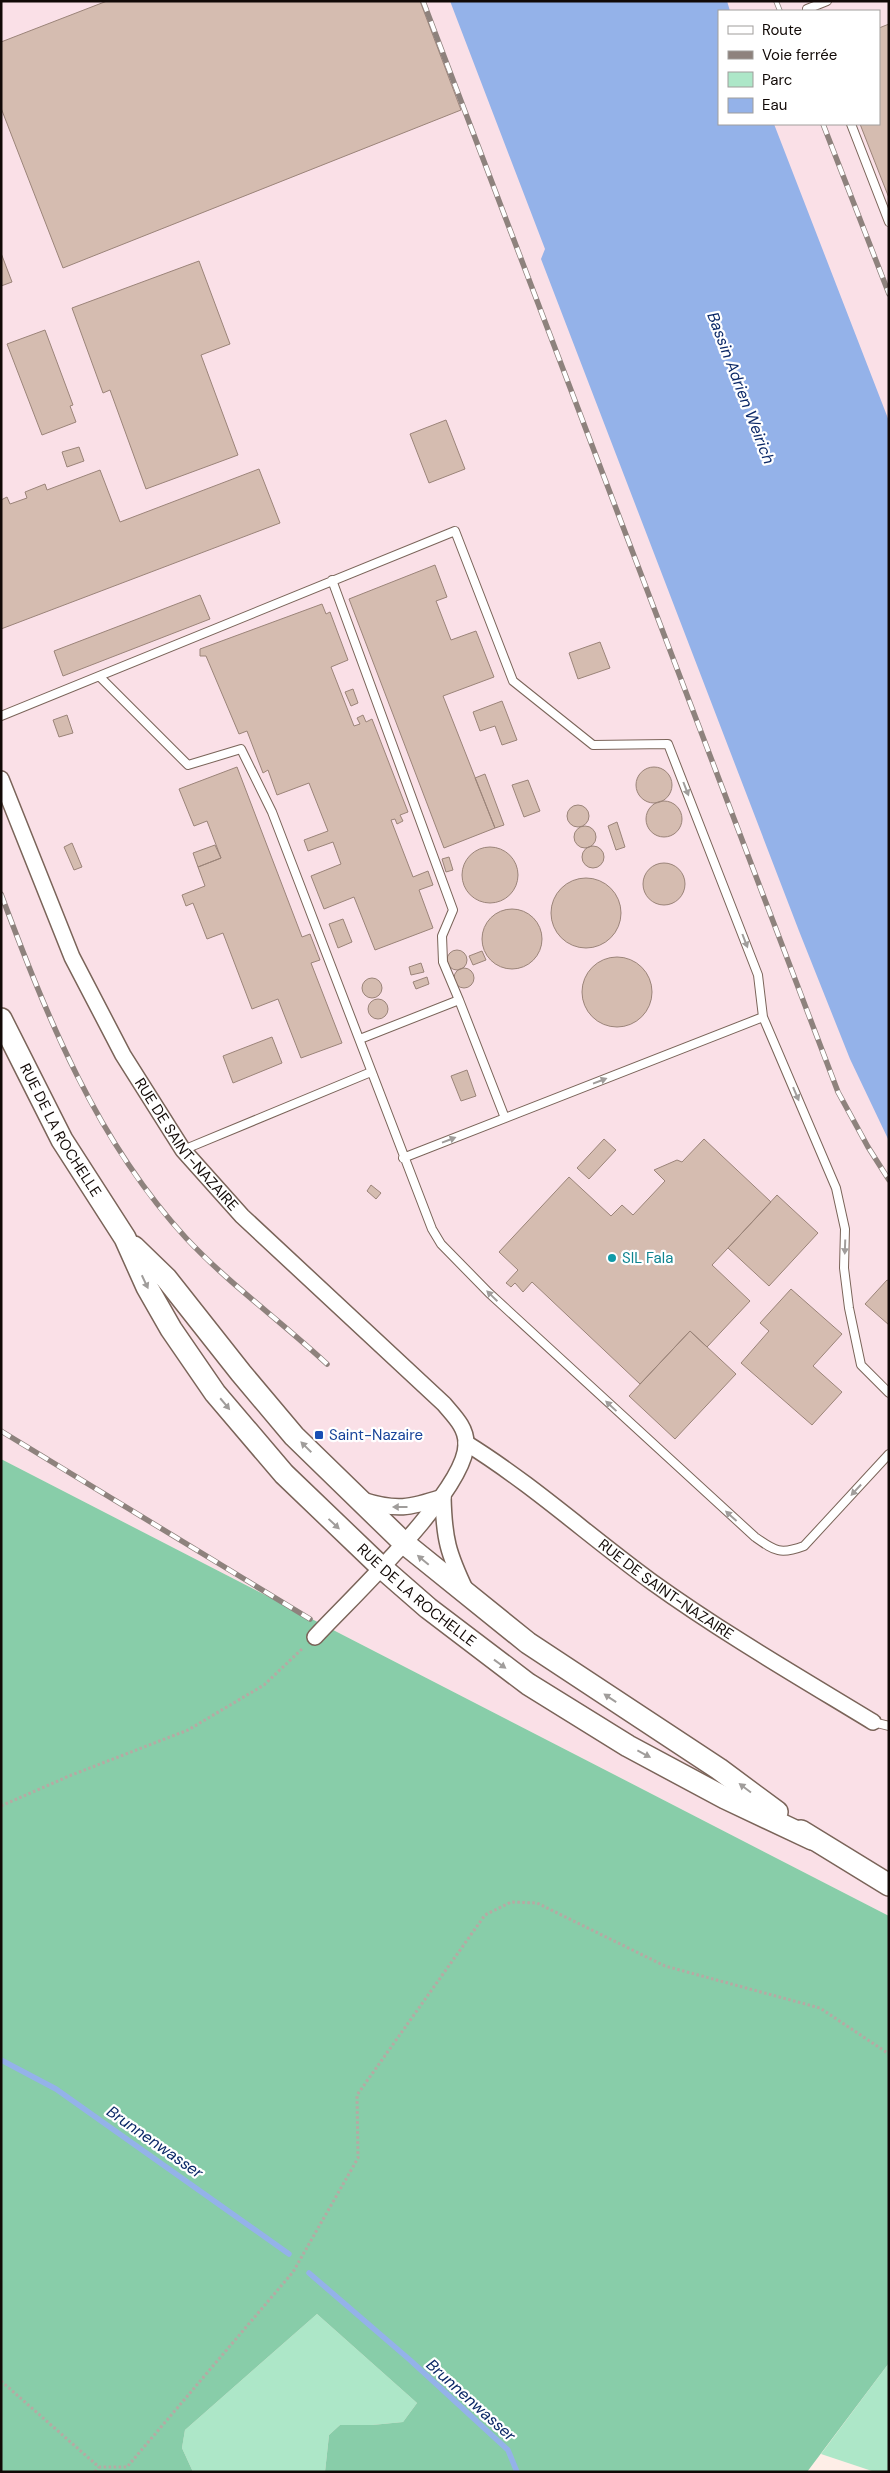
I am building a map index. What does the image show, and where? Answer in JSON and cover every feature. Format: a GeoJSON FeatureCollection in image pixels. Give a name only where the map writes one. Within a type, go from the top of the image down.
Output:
{"type":"FeatureCollection","features":[{"type":"Feature","properties":{"kind":"main road","name":"RUE DE LA ROCHELLE"},"geometry":{"type":"LineString","coordinates":[[1,1019],[62,1140],[125,1238],[147,1287],[171,1329],[215,1393],[284,1474],[380,1567],[477,1648],[572,1712],[725,1798],[812,1838]]}},
{"type":"Feature","properties":{"kind":"main road","name":"RUE DE LA ROCHELLE"},"geometry":{"type":"LineString","coordinates":[[125,1238],[166,1278],[235,1366],[294,1436],[404,1543],[528,1643],[719,1769],[812,1838],[889,1885]]}},
{"type":"Feature","properties":{"kind":"street","name":"RUE DE SAINT-NAZAIRE"},"geometry":{"type":"LineString","coordinates":[[1,779],[72,957],[122,1055],[183,1150],[242,1216],[444,1404],[458,1421],[466,1443],[509,1470],[652,1582],[757,1652],[874,1722]]}},
{"type":"Feature","properties":{"kind":"street"},"geometry":{"type":"LineString","coordinates":[[314,1637],[404,1543],[443,1497],[457,1476],[464,1460],[466,1443]]}},
{"type":"Feature","properties":{"kind":"street"},"geometry":{"type":"LineString","coordinates":[[356,1498],[382,1506],[404,1508],[443,1497]]}},
{"type":"Feature","properties":{"kind":"street"},"geometry":{"type":"LineString","coordinates":[[443,1497],[443,1529],[450,1558],[470,1598]]}},
{"type":"Feature","properties":{"kind":"lane"},"geometry":{"type":"LineString","coordinates":[[806,7],[827,1]]}},
{"type":"Feature","properties":{"kind":"lane"},"geometry":{"type":"LineString","coordinates":[[851,125],[889,222]]}},
{"type":"Feature","properties":{"kind":"lane"},"geometry":{"type":"LineString","coordinates":[[1,716],[455,531],[513,681],[593,745],[668,744],[758,975],[763,1017],[836,1188],[845,1229],[844,1268],[849,1308],[861,1364],[889,1393]]}},
{"type":"Feature","properties":{"kind":"lane"},"geometry":{"type":"LineString","coordinates":[[332,580],[453,910],[442,936],[443,962],[505,1118]]}},
{"type":"Feature","properties":{"kind":"lane"},"geometry":{"type":"LineString","coordinates":[[100,677],[188,765],[241,749],[272,812],[360,1040],[403,1158],[432,1229],[441,1244],[489,1294],[754,1537],[774,1551],[788,1552],[804,1546],[889,1454]]}},
{"type":"Feature","properties":{"kind":"lane"},"geometry":{"type":"LineString","coordinates":[[360,1040],[459,1000]]}},
{"type":"Feature","properties":{"kind":"lane"},"geometry":{"type":"LineString","coordinates":[[403,1158],[763,1017]]}},
{"type":"Feature","properties":{"kind":"lane"},"geometry":{"type":"LineString","coordinates":[[183,1150],[371,1072]]}},
{"type":"Feature","properties":{"kind":"lane"},"geometry":{"type":"LineString","coordinates":[[874,1722],[889,1726]]}},
{"type":"Feature","properties":{"kind":"path"},"geometry":{"type":"LineString","coordinates":[[1,1806],[69,1776],[188,1730],[264,1685],[314,1637]]}},
{"type":"Feature","properties":{"kind":"path"},"geometry":{"type":"LineString","coordinates":[[1,2381],[99,2467],[127,2467],[292,2272],[358,2158],[357,2095],[485,1915],[510,1902],[537,1902],[665,1966],[820,2008],[889,2054]]}},
{"type":"Feature","properties":{"kind":"path"},"geometry":{"type":"LineString","coordinates":[[95,2472],[99,2467]]}},
{"type":"Feature","properties":{"kind":"shaded area"},"geometry":{"type":"Polygon","coordinates":[[[1,1],[889,1],[889,1916],[1,1459],[1,1]]]}},
{"type":"Feature","properties":{"kind":"green space"},"geometry":{"type":"Polygon","coordinates":[[[1,1459],[889,1916],[889,2363],[807,2472],[325,2472],[329,2435],[340,2425],[372,2425],[403,2422],[417,2403],[317,2314],[185,2430],[182,2448],[193,2472],[1,2472],[1,1459]]]}},
{"type":"Feature","properties":{"kind":"green space"},"geometry":{"type":"Polygon","coordinates":[[[317,2314],[417,2403],[403,2422],[372,2425],[340,2425],[329,2435],[325,2472],[193,2472],[182,2448],[185,2430],[317,2314]]]}},
{"type":"Feature","properties":{"kind":"green space"},"geometry":{"type":"Polygon","coordinates":[[[889,2363],[889,2472],[875,2472],[821,2454],[889,2363]]]}},
{"type":"Feature","properties":{"kind":"water","name":"Bassin Adrien Weirich"},"geometry":{"type":"Polygon","coordinates":[[[450,1],[727,1],[730,10],[718,10],[718,125],[774,125],[889,421],[889,1141],[850,1059],[799,931],[541,259],[545,249],[450,1]]]}},
{"type":"Feature","properties":{"kind":"building"},"geometry":{"type":"Polygon","coordinates":[[[107,1],[420,1],[461,110],[63,268],[1,108],[1,42],[107,1]]]}},
{"type":"Feature","properties":{"kind":"building"},"geometry":{"type":"Polygon","coordinates":[[[889,24],[889,198],[860,125],[880,125],[880,28],[889,24]]]}},
{"type":"Feature","properties":{"kind":"building"},"geometry":{"type":"Polygon","coordinates":[[[1,253],[12,282],[1,286],[1,253]]]}},
{"type":"Feature","properties":{"kind":"building"},"geometry":{"type":"Polygon","coordinates":[[[199,261],[230,344],[201,355],[238,455],[146,489],[110,390],[103,393],[72,308],[199,261]]]}},
{"type":"Feature","properties":{"kind":"building"},"geometry":{"type":"Polygon","coordinates":[[[45,330],[73,405],[70,406],[76,422],[42,435],[7,344],[45,330]]]}},
{"type":"Feature","properties":{"kind":"building"},"geometry":{"type":"Polygon","coordinates":[[[446,420],[465,469],[429,483],[410,434],[446,420]]]}},
{"type":"Feature","properties":{"kind":"building"},"geometry":{"type":"Polygon","coordinates":[[[79,447],[84,461],[67,467],[62,452],[79,447]]]}},
{"type":"Feature","properties":{"kind":"building"},"geometry":{"type":"Polygon","coordinates":[[[259,469],[280,523],[1,629],[1,500],[7,497],[10,504],[27,498],[25,492],[45,484],[47,490],[100,470],[120,522],[259,469]]]}},
{"type":"Feature","properties":{"kind":"building"},"geometry":{"type":"Polygon","coordinates":[[[435,565],[447,597],[436,601],[451,640],[476,631],[494,677],[443,696],[495,828],[444,848],[349,599],[435,565]]]}},
{"type":"Feature","properties":{"kind":"building"},"geometry":{"type":"Polygon","coordinates":[[[200,595],[210,619],[63,676],[54,651],[200,595]]]}},
{"type":"Feature","properties":{"kind":"building"},"geometry":{"type":"Polygon","coordinates":[[[322,604],[326,614],[330,612],[348,660],[331,667],[354,726],[360,724],[357,718],[363,715],[366,722],[372,719],[408,812],[400,815],[403,821],[397,824],[395,819],[391,820],[413,877],[428,871],[433,885],[419,890],[433,928],[375,950],[354,897],[324,909],[311,876],[341,864],[333,842],[308,851],[304,840],[328,831],[309,783],[277,795],[268,770],[263,773],[247,731],[239,734],[206,656],[200,656],[200,649],[322,604]]]}},
{"type":"Feature","properties":{"kind":"building"},"geometry":{"type":"Polygon","coordinates":[[[600,642],[610,668],[578,679],[569,653],[600,642]]]}},
{"type":"Feature","properties":{"kind":"building"},"geometry":{"type":"Polygon","coordinates":[[[353,689],[358,703],[351,706],[345,692],[353,689]]]}},
{"type":"Feature","properties":{"kind":"building"},"geometry":{"type":"Polygon","coordinates":[[[502,701],[517,740],[502,745],[495,726],[480,731],[473,712],[502,701]]]}},
{"type":"Feature","properties":{"kind":"building"},"geometry":{"type":"Polygon","coordinates":[[[67,715],[73,733],[59,737],[53,720],[67,715]]]}},
{"type":"Feature","properties":{"kind":"building"},"geometry":{"type":"Polygon","coordinates":[[[237,767],[302,937],[310,934],[320,960],[311,963],[342,1043],[301,1058],[278,999],[252,1009],[223,933],[207,939],[193,903],[186,906],[182,895],[205,886],[198,867],[221,858],[207,821],[194,826],[179,789],[237,767]]]}},
{"type":"Feature","properties":{"kind":"building"},"geometry":{"type":"Polygon","coordinates":[[[654,767],[661,768],[667,772],[671,778],[671,792],[667,798],[661,802],[654,803],[647,802],[641,798],[637,792],[636,785],[637,778],[641,772],[647,768],[654,767]]]}},
{"type":"Feature","properties":{"kind":"building"},"geometry":{"type":"Polygon","coordinates":[[[485,774],[504,825],[495,828],[475,778],[485,774]]]}},
{"type":"Feature","properties":{"kind":"building"},"geometry":{"type":"Polygon","coordinates":[[[528,780],[540,811],[524,817],[512,785],[528,780]]]}},
{"type":"Feature","properties":{"kind":"building"},"geometry":{"type":"Polygon","coordinates":[[[664,801],[677,806],[682,819],[677,832],[664,837],[651,832],[646,819],[651,806],[664,801]]]}},
{"type":"Feature","properties":{"kind":"building"},"geometry":{"type":"Polygon","coordinates":[[[578,805],[586,808],[589,816],[586,824],[578,827],[570,824],[567,816],[570,808],[578,805]]]}},
{"type":"Feature","properties":{"kind":"building"},"geometry":{"type":"Polygon","coordinates":[[[617,822],[625,847],[616,850],[608,826],[617,822]]]}},
{"type":"Feature","properties":{"kind":"building"},"geometry":{"type":"Polygon","coordinates":[[[585,826],[593,829],[596,837],[593,845],[585,848],[577,845],[574,837],[577,829],[585,826]]]}},
{"type":"Feature","properties":{"kind":"building"},"geometry":{"type":"Polygon","coordinates":[[[72,843],[82,867],[74,870],[64,847],[72,843]]]}},
{"type":"Feature","properties":{"kind":"building"},"geometry":{"type":"Polygon","coordinates":[[[215,845],[221,858],[198,867],[193,853],[215,845]]]}},
{"type":"Feature","properties":{"kind":"building"},"geometry":{"type":"Polygon","coordinates":[[[593,846],[601,849],[604,857],[601,865],[593,868],[585,865],[582,857],[585,849],[593,846]]]}},
{"type":"Feature","properties":{"kind":"building"},"geometry":{"type":"Polygon","coordinates":[[[484,847],[496,847],[506,851],[514,859],[518,875],[514,891],[506,899],[496,903],[484,903],[474,899],[466,891],[462,881],[462,869],[466,859],[474,851],[484,847]]]}},
{"type":"Feature","properties":{"kind":"building"},"geometry":{"type":"Polygon","coordinates":[[[449,857],[453,870],[446,872],[442,859],[449,857]]]}},
{"type":"Feature","properties":{"kind":"building"},"geometry":{"type":"Polygon","coordinates":[[[668,863],[676,866],[682,872],[685,884],[682,896],[676,902],[660,905],[652,902],[646,896],[643,880],[646,872],[652,866],[668,863]]]}},
{"type":"Feature","properties":{"kind":"building"},"geometry":{"type":"Polygon","coordinates":[[[586,878],[599,881],[611,888],[618,900],[621,913],[618,926],[611,938],[599,945],[586,948],[573,945],[561,938],[554,926],[551,913],[554,900],[561,888],[573,881],[586,878]]]}},
{"type":"Feature","properties":{"kind":"building"},"geometry":{"type":"Polygon","coordinates":[[[506,909],[518,909],[529,914],[537,922],[542,933],[540,951],[529,964],[518,969],[506,969],[495,964],[487,956],[482,945],[482,933],[487,922],[495,914],[506,909]]]}},
{"type":"Feature","properties":{"kind":"building"},"geometry":{"type":"Polygon","coordinates":[[[343,919],[352,942],[338,948],[329,924],[343,919]]]}},
{"type":"Feature","properties":{"kind":"building"},"geometry":{"type":"Polygon","coordinates":[[[457,950],[464,953],[467,960],[464,967],[457,970],[450,967],[447,960],[450,953],[457,950]]]}},
{"type":"Feature","properties":{"kind":"building"},"geometry":{"type":"Polygon","coordinates":[[[482,951],[486,960],[473,965],[469,956],[482,951]]]}},
{"type":"Feature","properties":{"kind":"building"},"geometry":{"type":"Polygon","coordinates":[[[610,957],[624,957],[637,963],[646,972],[652,985],[650,1005],[642,1017],[624,1027],[610,1027],[597,1021],[588,1012],[582,999],[582,985],[588,972],[597,963],[610,957]]]}},
{"type":"Feature","properties":{"kind":"building"},"geometry":{"type":"Polygon","coordinates":[[[421,963],[424,972],[411,975],[409,967],[421,963]]]}},
{"type":"Feature","properties":{"kind":"building"},"geometry":{"type":"Polygon","coordinates":[[[464,968],[471,971],[474,978],[471,985],[464,988],[457,985],[454,978],[457,971],[464,968]]]}},
{"type":"Feature","properties":{"kind":"building"},"geometry":{"type":"Polygon","coordinates":[[[427,977],[429,984],[416,989],[413,982],[427,977]]]}},
{"type":"Feature","properties":{"kind":"building"},"geometry":{"type":"Polygon","coordinates":[[[372,978],[379,981],[382,988],[379,995],[372,998],[365,995],[362,988],[365,981],[372,978]]]}},
{"type":"Feature","properties":{"kind":"building"},"geometry":{"type":"Polygon","coordinates":[[[378,999],[385,1002],[388,1009],[385,1016],[378,1019],[371,1016],[368,1009],[371,1002],[378,999]]]}},
{"type":"Feature","properties":{"kind":"building"},"geometry":{"type":"Polygon","coordinates":[[[272,1037],[282,1063],[233,1083],[223,1056],[272,1037]]]}},
{"type":"Feature","properties":{"kind":"building"},"geometry":{"type":"Polygon","coordinates":[[[467,1070],[476,1096],[461,1101],[451,1076],[467,1070]]]}},
{"type":"Feature","properties":{"kind":"building"},"geometry":{"type":"Polygon","coordinates":[[[604,1139],[616,1150],[589,1179],[577,1168],[604,1139]]]}},
{"type":"Feature","properties":{"kind":"building","name":"SIL Fala"},"geometry":{"type":"Polygon","coordinates":[[[704,1139],[771,1202],[712,1265],[750,1301],[707,1347],[690,1331],[640,1384],[532,1282],[523,1292],[515,1283],[511,1287],[506,1283],[518,1270],[499,1252],[569,1177],[611,1216],[622,1205],[633,1215],[665,1181],[654,1170],[677,1160],[682,1162],[704,1139]]]}},
{"type":"Feature","properties":{"kind":"building"},"geometry":{"type":"Polygon","coordinates":[[[371,1185],[381,1193],[376,1199],[367,1191],[371,1185]]]}},
{"type":"Feature","properties":{"kind":"building"},"geometry":{"type":"Polygon","coordinates":[[[777,1195],[818,1233],[769,1286],[728,1248],[777,1195]]]}},
{"type":"Feature","properties":{"kind":"building"},"geometry":{"type":"Polygon","coordinates":[[[887,1280],[889,1281],[889,1325],[865,1304],[887,1280]]]}},
{"type":"Feature","properties":{"kind":"building"},"geometry":{"type":"Polygon","coordinates":[[[791,1289],[842,1334],[813,1366],[842,1392],[812,1425],[741,1363],[769,1331],[760,1323],[791,1289]]]}},
{"type":"Feature","properties":{"kind":"building"},"geometry":{"type":"Polygon","coordinates":[[[690,1331],[736,1374],[675,1439],[629,1396],[690,1331]]]}},
{"type":"Feature","properties":{"kind":"waterway","name":"Brunnenwasser"},"geometry":{"type":"LineString","coordinates":[[1,2060],[56,2089],[289,2254]]}},
{"type":"Feature","properties":{"kind":"waterway","name":"Brunnenwasser"},"geometry":{"type":"LineString","coordinates":[[309,2273],[410,2360],[508,2450],[517,2472]]}},
{"type":"Feature","properties":{"kind":"railway"},"geometry":{"type":"LineString","coordinates":[[423,1],[838,1092],[868,1147],[889,1180]]}},
{"type":"Feature","properties":{"kind":"railway"},"geometry":{"type":"LineString","coordinates":[[776,1],[780,10]]}},
{"type":"Feature","properties":{"kind":"railway"},"geometry":{"type":"LineString","coordinates":[[823,125],[889,294]]}},
{"type":"Feature","properties":{"kind":"railway"},"geometry":{"type":"LineString","coordinates":[[1,894],[56,1031],[100,1119],[126,1160],[154,1200],[186,1238],[237,1287],[327,1364]]}},
{"type":"Feature","properties":{"kind":"railway"},"geometry":{"type":"LineString","coordinates":[[1,1431],[310,1619]]}},
{"type":"Feature","properties":{"kind":"place","name":"SIL Fala"},"geometry":{"type":"Point","coordinates":[612,1258]}},
{"type":"Feature","properties":{"kind":"place","name":"Saint-Nazaire"},"geometry":{"type":"Point","coordinates":[319,1435]}}]}
